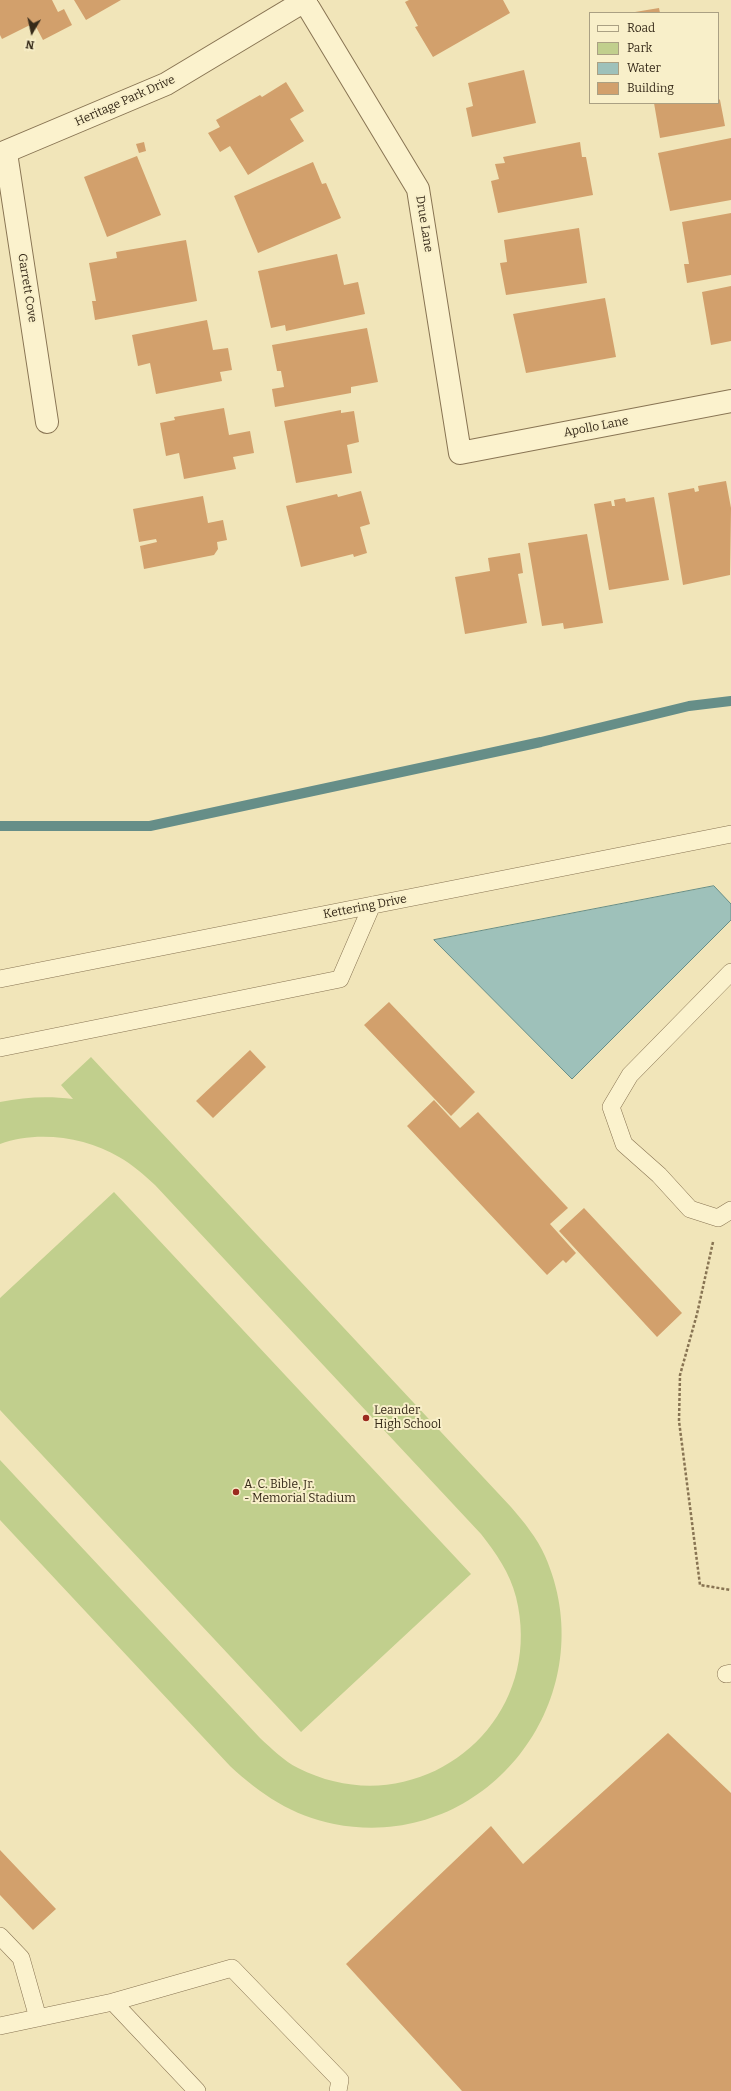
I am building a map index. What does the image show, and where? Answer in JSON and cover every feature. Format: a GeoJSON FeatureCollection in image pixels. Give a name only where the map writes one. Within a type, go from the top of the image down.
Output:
{"type":"FeatureCollection","features":[{"type":"Feature","properties":{"kind":"street","name":"Heritage Park Drive"},"geometry":{"type":"LineString","coordinates":[[3,153],[166,84],[305,0]]}},
{"type":"Feature","properties":{"kind":"street","name":"Drue Lane"},"geometry":{"type":"LineString","coordinates":[[305,0],[418,189],[460,453]]}},
{"type":"Feature","properties":{"kind":"street","name":"Garrett Cove"},"geometry":{"type":"LineString","coordinates":[[3,153],[47,422]]}},
{"type":"Feature","properties":{"kind":"street","name":"Apollo Lane"},"geometry":{"type":"LineString","coordinates":[[460,453],[731,401]]}},
{"type":"Feature","properties":{"kind":"lane","name":"Kettering Drive"},"geometry":{"type":"LineString","coordinates":[[0,979],[731,834]]}},
{"type":"Feature","properties":{"kind":"lane"},"geometry":{"type":"LineString","coordinates":[[0,1048],[340,979],[372,905]]}},
{"type":"Feature","properties":{"kind":"lane"},"geometry":{"type":"LineString","coordinates":[[724,1214],[690,1209],[659,1175],[624,1144],[611,1107],[630,1075],[731,972]]}},
{"type":"Feature","properties":{"kind":"lane"},"geometry":{"type":"LineString","coordinates":[[0,1936],[21,1958],[38,2018]]}},
{"type":"Feature","properties":{"kind":"lane"},"geometry":{"type":"LineString","coordinates":[[0,2026],[113,2002],[232,1968],[340,2080],[338,2091]]}},
{"type":"Feature","properties":{"kind":"lane"},"geometry":{"type":"LineString","coordinates":[[113,2002],[197,2091]]}},
{"type":"Feature","properties":{"kind":"path"},"geometry":{"type":"LineString","coordinates":[[724,1214],[680,1375],[679,1421],[700,1585],[731,1590]]}},
{"type":"Feature","properties":{"kind":"green space"},"geometry":{"type":"Polygon","coordinates":[[[91,1057],[511,1507],[542,1549],[560,1609],[560,1662],[546,1711],[520,1754],[484,1790],[440,1815],[390,1827],[334,1824],[305,1816],[265,1795],[230,1766],[0,1520],[0,1460],[260,1738],[283,1758],[298,1768],[343,1783],[386,1785],[427,1774],[463,1753],[492,1724],[512,1687],[521,1644],[516,1597],[510,1580],[492,1548],[481,1534],[155,1185],[134,1167],[119,1157],[106,1150],[77,1140],[30,1137],[0,1144],[0,1102],[36,1098],[73,1099],[61,1085],[91,1057]]]}},
{"type":"Feature","properties":{"kind":"green space","name":"A. C. Bible, Jr. - Memorial Stadium"},"geometry":{"type":"Polygon","coordinates":[[[114,1192],[471,1574],[301,1732],[0,1410],[0,1298],[114,1192]]]}},
{"type":"Feature","properties":{"kind":"water"},"geometry":{"type":"Polygon","coordinates":[[[714,886],[731,904],[731,920],[572,1079],[434,940],[714,886]]]}},
{"type":"Feature","properties":{"kind":"building"},"geometry":{"type":"Polygon","coordinates":[[[0,0],[52,0],[58,12],[64,9],[72,25],[43,40],[34,23],[2,39],[0,35],[0,0]]]}},
{"type":"Feature","properties":{"kind":"building"},"geometry":{"type":"Polygon","coordinates":[[[74,0],[121,0],[86,20],[74,0]]]}},
{"type":"Feature","properties":{"kind":"building"},"geometry":{"type":"Polygon","coordinates":[[[409,0],[503,0],[510,13],[433,57],[415,27],[418,26],[405,2],[409,0]]]}},
{"type":"Feature","properties":{"kind":"building"},"geometry":{"type":"Polygon","coordinates":[[[659,8],[660,12],[635,12],[659,8]]]}},
{"type":"Feature","properties":{"kind":"building"},"geometry":{"type":"Polygon","coordinates":[[[524,70],[536,123],[472,137],[466,108],[473,106],[468,83],[524,70]]]}},
{"type":"Feature","properties":{"kind":"building"},"geometry":{"type":"Polygon","coordinates":[[[286,82],[304,111],[290,119],[304,141],[248,175],[230,146],[220,152],[208,133],[220,127],[216,120],[260,95],[262,97],[286,82]]]}},
{"type":"Feature","properties":{"kind":"building"},"geometry":{"type":"Polygon","coordinates":[[[719,99],[720,100],[725,126],[660,138],[654,104],[719,104],[719,99]]]}},
{"type":"Feature","properties":{"kind":"building"},"geometry":{"type":"Polygon","coordinates":[[[731,138],[731,200],[670,211],[658,153],[731,138]]]}},
{"type":"Feature","properties":{"kind":"building"},"geometry":{"type":"Polygon","coordinates":[[[144,142],[146,151],[139,153],[136,144],[144,142]]]}},
{"type":"Feature","properties":{"kind":"building"},"geometry":{"type":"Polygon","coordinates":[[[580,142],[582,157],[586,157],[593,195],[498,213],[491,181],[499,179],[495,164],[505,163],[503,157],[580,142]]]}},
{"type":"Feature","properties":{"kind":"building"},"geometry":{"type":"Polygon","coordinates":[[[137,156],[161,215],[107,237],[84,177],[137,156]]]}},
{"type":"Feature","properties":{"kind":"building"},"geometry":{"type":"Polygon","coordinates":[[[313,162],[322,184],[326,183],[341,218],[258,253],[234,196],[313,162]]]}},
{"type":"Feature","properties":{"kind":"building"},"geometry":{"type":"Polygon","coordinates":[[[731,213],[731,275],[687,283],[684,264],[689,264],[682,222],[731,213]]]}},
{"type":"Feature","properties":{"kind":"building"},"geometry":{"type":"Polygon","coordinates":[[[579,228],[587,283],[506,295],[500,263],[507,262],[504,240],[579,228]]]}},
{"type":"Feature","properties":{"kind":"building"},"geometry":{"type":"Polygon","coordinates":[[[186,240],[197,301],[95,320],[92,301],[96,301],[89,263],[117,258],[116,252],[186,240]]]}},
{"type":"Feature","properties":{"kind":"building"},"geometry":{"type":"Polygon","coordinates":[[[337,254],[344,285],[358,282],[365,314],[286,331],[285,325],[271,328],[258,271],[337,254]]]}},
{"type":"Feature","properties":{"kind":"building"},"geometry":{"type":"Polygon","coordinates":[[[731,286],[731,341],[711,345],[702,292],[731,286]]]}},
{"type":"Feature","properties":{"kind":"building"},"geometry":{"type":"Polygon","coordinates":[[[605,298],[616,357],[526,373],[513,314],[605,298]]]}},
{"type":"Feature","properties":{"kind":"building"},"geometry":{"type":"Polygon","coordinates":[[[207,320],[213,350],[228,348],[232,370],[220,372],[222,381],[156,394],[150,363],[138,366],[132,335],[207,320]]]}},
{"type":"Feature","properties":{"kind":"building"},"geometry":{"type":"Polygon","coordinates":[[[367,328],[378,382],[351,387],[351,393],[275,407],[272,389],[284,387],[281,371],[277,371],[272,345],[367,328]]]}},
{"type":"Feature","properties":{"kind":"building"},"geometry":{"type":"Polygon","coordinates":[[[224,408],[229,435],[250,431],[254,453],[233,457],[236,469],[184,479],[179,453],[166,456],[160,423],[175,420],[174,417],[224,408]]]}},
{"type":"Feature","properties":{"kind":"building"},"geometry":{"type":"Polygon","coordinates":[[[341,410],[341,413],[354,411],[359,442],[347,445],[352,473],[296,483],[284,421],[341,410]]]}},
{"type":"Feature","properties":{"kind":"building"},"geometry":{"type":"Polygon","coordinates":[[[726,481],[731,508],[730,575],[683,585],[668,493],[694,488],[695,492],[699,491],[698,486],[726,481]]]}},
{"type":"Feature","properties":{"kind":"building"},"geometry":{"type":"Polygon","coordinates":[[[361,491],[370,524],[360,527],[367,553],[354,557],[353,554],[301,567],[286,506],[337,494],[338,497],[361,491]]]}},
{"type":"Feature","properties":{"kind":"building"},"geometry":{"type":"Polygon","coordinates":[[[203,496],[208,523],[223,520],[227,540],[217,542],[218,549],[214,555],[144,569],[140,546],[157,542],[156,539],[139,542],[133,509],[203,496]]]}},
{"type":"Feature","properties":{"kind":"building"},"geometry":{"type":"Polygon","coordinates":[[[654,497],[669,580],[609,590],[594,504],[611,501],[612,506],[615,506],[614,500],[625,498],[626,502],[654,497]]]}},
{"type":"Feature","properties":{"kind":"building"},"geometry":{"type":"Polygon","coordinates":[[[587,534],[603,623],[564,629],[563,623],[542,626],[528,543],[587,534]]]}},
{"type":"Feature","properties":{"kind":"building"},"geometry":{"type":"Polygon","coordinates":[[[520,553],[523,573],[518,574],[527,623],[465,634],[455,577],[490,571],[488,558],[520,553]]]}},
{"type":"Feature","properties":{"kind":"building"},"geometry":{"type":"Polygon","coordinates":[[[389,1002],[475,1092],[451,1116],[364,1025],[389,1002]]]}},
{"type":"Feature","properties":{"kind":"building"},"geometry":{"type":"Polygon","coordinates":[[[250,1050],[266,1067],[213,1118],[196,1101],[250,1050]]]}},
{"type":"Feature","properties":{"kind":"building"},"geometry":{"type":"Polygon","coordinates":[[[434,1100],[460,1128],[478,1112],[568,1208],[550,1224],[576,1253],[566,1263],[563,1260],[547,1275],[407,1126],[434,1100]]]}},
{"type":"Feature","properties":{"kind":"building"},"geometry":{"type":"Polygon","coordinates":[[[584,1208],[682,1313],[657,1337],[559,1231],[584,1208]]]}},
{"type":"Feature","properties":{"kind":"building"},"geometry":{"type":"Polygon","coordinates":[[[668,1733],[731,1793],[731,2091],[462,2091],[346,1964],[491,1826],[523,1864],[668,1733]]]}},
{"type":"Feature","properties":{"kind":"building"},"geometry":{"type":"Polygon","coordinates":[[[0,1850],[56,1909],[33,1930],[0,1895],[0,1850]]]}},
{"type":"Feature","properties":{"kind":"waterway"},"geometry":{"type":"LineString","coordinates":[[0,826],[150,826],[541,742],[689,706],[731,701]]}},
{"type":"Feature","properties":{"kind":"place","name":"Leander High School"},"geometry":{"type":"Point","coordinates":[366,1418]}},
{"type":"Feature","properties":{"kind":"place","name":"A. C. Bible, Jr. - Memorial Stadium"},"geometry":{"type":"Point","coordinates":[236,1492]}}]}
